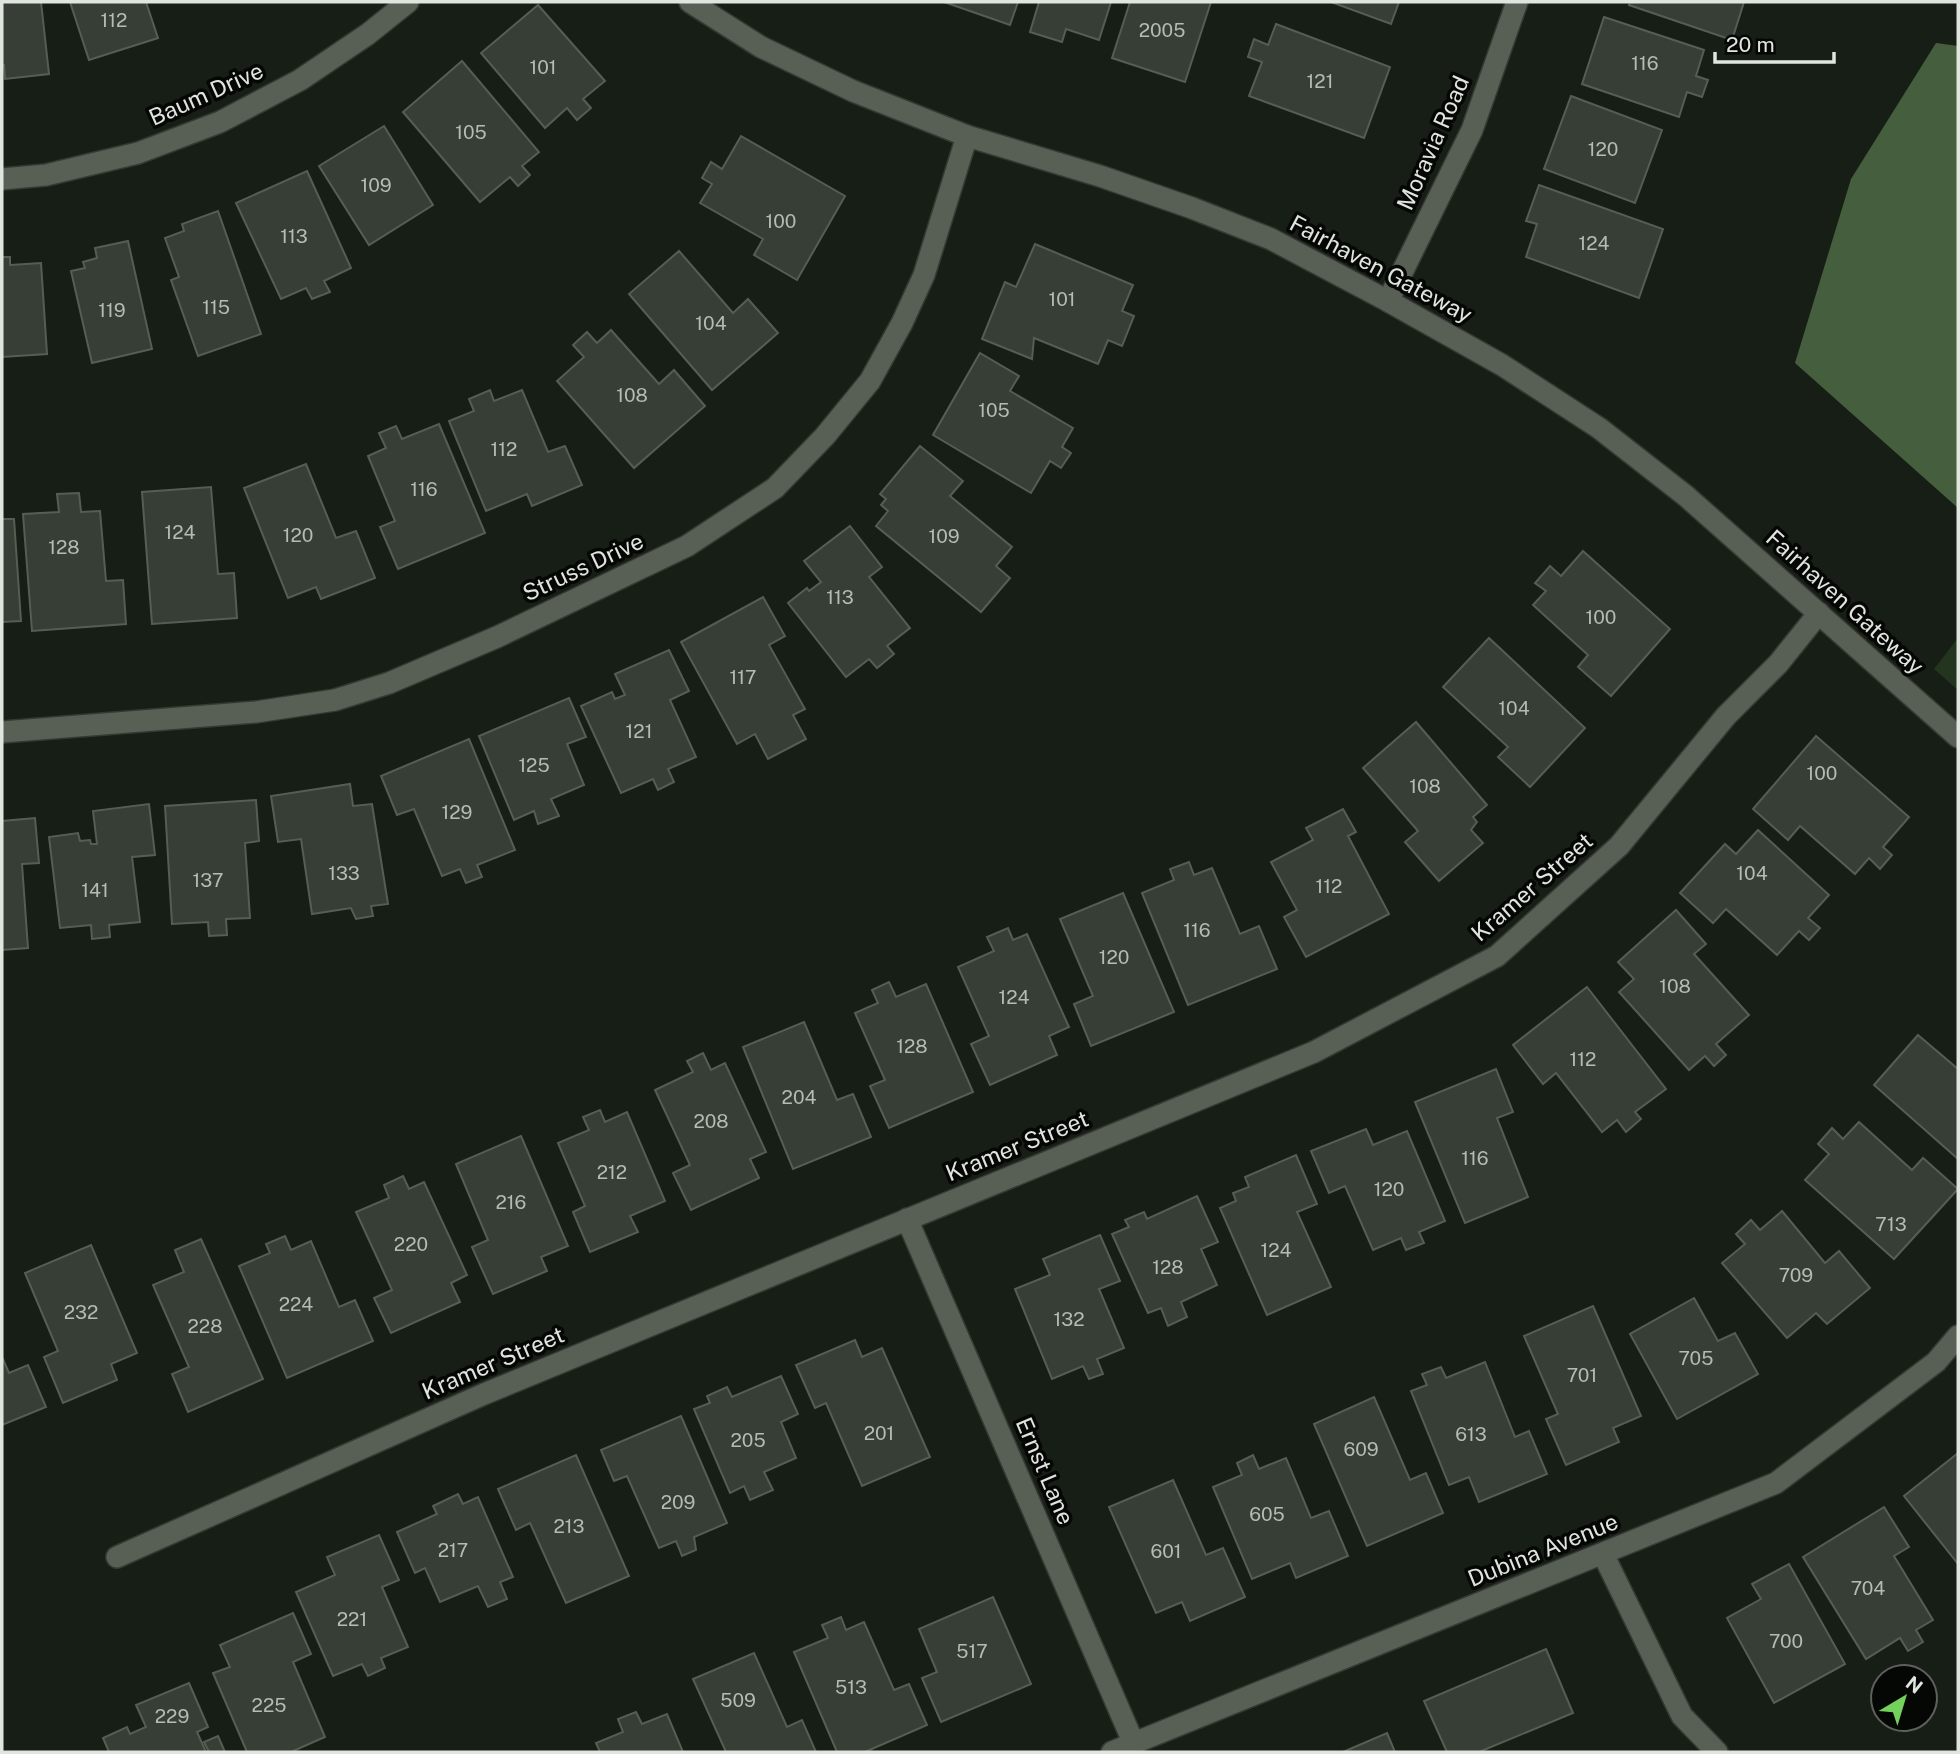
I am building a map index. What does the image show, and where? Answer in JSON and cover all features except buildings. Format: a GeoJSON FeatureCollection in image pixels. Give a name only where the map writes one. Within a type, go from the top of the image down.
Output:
{"type":"FeatureCollection","features":[{"type":"Feature","properties":{"kind":"street","name":"Baum Drive"},"geometry":{"type":"LineString","coordinates":[[2,178],[46,174],[138,153],[220,122],[300,80],[368,34],[408,2]]}},
{"type":"Feature","properties":{"kind":"street","name":"Fairhaven Gateway"},"geometry":{"type":"LineString","coordinates":[[690,2],[772,52],[853,91],[967,136],[1100,176],[1271,239],[1502,365],[1599,428],[1686,496],[1958,737]]}},
{"type":"Feature","properties":{"kind":"street","name":"Moravia Road"},"geometry":{"type":"LineString","coordinates":[[1388,301],[1472,130],[1517,2]]}},
{"type":"Feature","properties":{"kind":"street","name":"Struss Drive"},"geometry":{"type":"LineString","coordinates":[[2,733],[256,712],[335,700],[389,683],[497,637],[687,546],[775,488],[825,436],[870,381],[902,323],[924,275],[967,136]]}},
{"type":"Feature","properties":{"kind":"street","name":"Kramer Street"},"geometry":{"type":"LineString","coordinates":[[117,1557],[484,1394],[1314,1052],[1497,956],[1619,846],[1726,716],[1778,664],[1819,613]]}},
{"type":"Feature","properties":{"kind":"street","name":"Ernst Lane"},"geometry":{"type":"LineString","coordinates":[[907,1219],[1134,1744]]}},
{"type":"Feature","properties":{"kind":"street","name":"Dubina Avenue"},"geometry":{"type":"LineString","coordinates":[[1112,1752],[1776,1483],[1936,1362],[1958,1336]]}},
{"type":"Feature","properties":{"kind":"street"},"geometry":{"type":"LineString","coordinates":[[1603,1553],[1682,1716],[1717,1752]]}},
{"type":"Feature","properties":{"kind":"shaded area"},"geometry":{"type":"Polygon","coordinates":[[[1936,43],[1958,46],[1958,508],[1795,363],[1851,179],[1936,43]]]}},
{"type":"Feature","properties":{"kind":"shaded area"},"geometry":{"type":"Polygon","coordinates":[[[1958,638],[1958,690],[1934,669],[1958,638]]]}}]}
